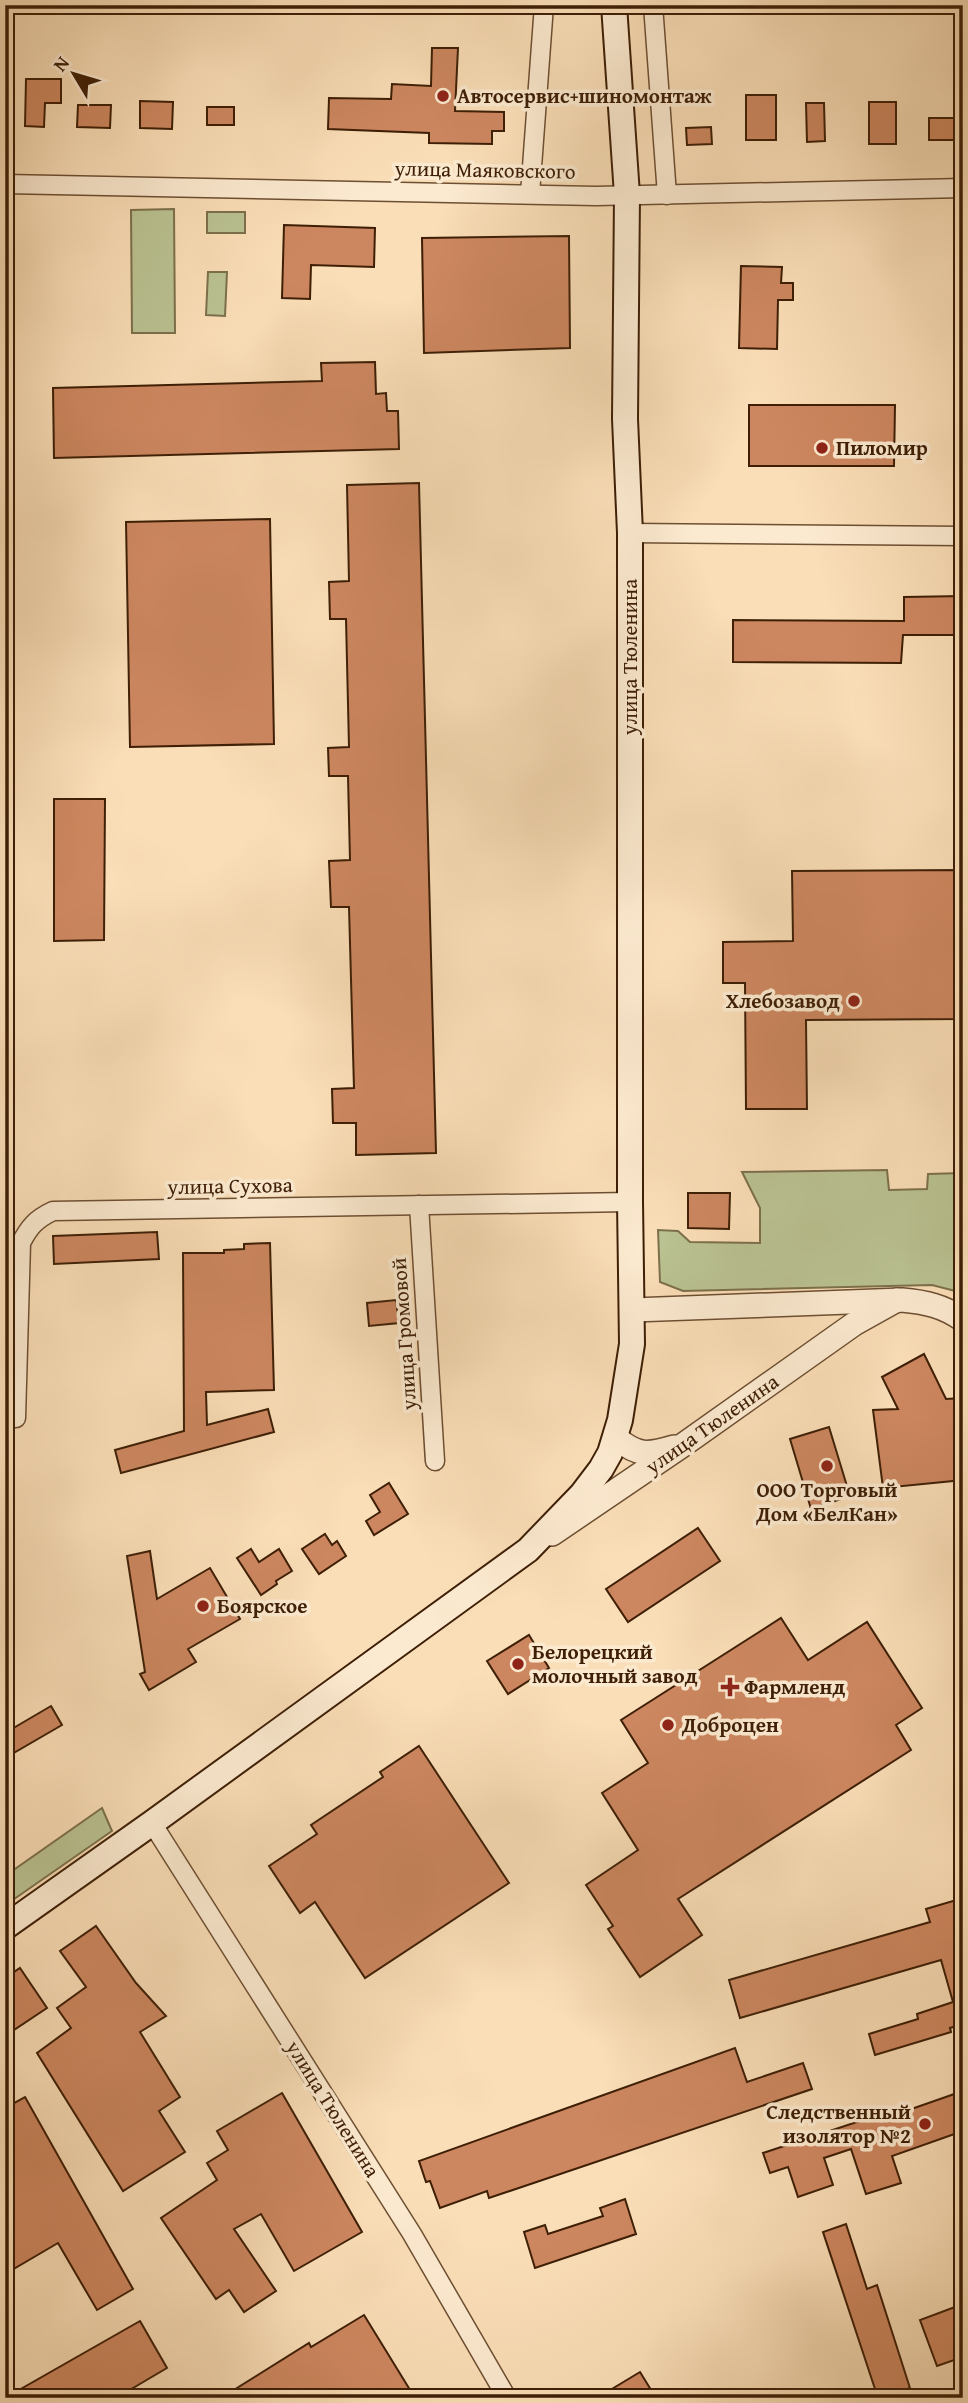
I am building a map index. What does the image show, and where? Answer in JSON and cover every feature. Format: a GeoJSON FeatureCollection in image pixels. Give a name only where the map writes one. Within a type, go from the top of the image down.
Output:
{"type":"FeatureCollection","features":[{"type":"Feature","properties":{"kind":"main road","name":"улица Тюленина"},"geometry":{"type":"LineString","coordinates":[[5,1927],[528,1550],[582,1494],[601,1469],[616,1438],[632,1344],[633,1310],[630,1202],[630,533],[625,419],[627,195],[614,5]]}},
{"type":"Feature","properties":{"kind":"street"},"geometry":{"type":"LineString","coordinates":[[530,194],[544,5]]}},
{"type":"Feature","properties":{"kind":"street"},"geometry":{"type":"LineString","coordinates":[[653,5],[667,195]]}},
{"type":"Feature","properties":{"kind":"street","name":"улица Маяковского"},"geometry":{"type":"LineString","coordinates":[[5,184],[627,195],[963,188]]}},
{"type":"Feature","properties":{"kind":"street"},"geometry":{"type":"LineString","coordinates":[[630,533],[963,537]]}},
{"type":"Feature","properties":{"kind":"street","name":"улица Сухова"},"geometry":{"type":"LineString","coordinates":[[16,1418],[21,1243],[27,1229],[38,1218],[53,1211],[630,1202]]}},
{"type":"Feature","properties":{"kind":"street","name":"улица Громовой"},"geometry":{"type":"LineString","coordinates":[[419,1205],[435,1461]]}},
{"type":"Feature","properties":{"kind":"street"},"geometry":{"type":"LineString","coordinates":[[633,1310],[897,1300],[937,1305],[963,1320]]}},
{"type":"Feature","properties":{"kind":"street","name":"улица Тюленина"},"geometry":{"type":"LineString","coordinates":[[528,1550],[854,1324],[897,1300]]}},
{"type":"Feature","properties":{"kind":"street"},"geometry":{"type":"LineString","coordinates":[[616,1438],[638,1453],[656,1452],[683,1445]]}},
{"type":"Feature","properties":{"kind":"street","name":"улица Тюленина"},"geometry":{"type":"LineString","coordinates":[[152,1823],[412,2234],[507,2398]]}},
{"type":"Feature","properties":{"kind":"green space"},"geometry":{"type":"Polygon","coordinates":[[[174,209],[175,333],[132,333],[131,210],[174,209]]]}},
{"type":"Feature","properties":{"kind":"green space"},"geometry":{"type":"Polygon","coordinates":[[[207,212],[245,212],[245,233],[207,233],[207,212]]]}},
{"type":"Feature","properties":{"kind":"green space"},"geometry":{"type":"Polygon","coordinates":[[[208,272],[227,272],[225,316],[206,315],[208,272]]]}},
{"type":"Feature","properties":{"kind":"green space"},"geometry":{"type":"Polygon","coordinates":[[[887,1170],[889,1190],[927,1189],[928,1174],[963,1173],[963,1293],[932,1285],[683,1291],[660,1282],[658,1230],[678,1231],[690,1242],[760,1243],[760,1208],[742,1172],[887,1170]]]}},
{"type":"Feature","properties":{"kind":"green space"},"geometry":{"type":"Polygon","coordinates":[[[102,1808],[112,1831],[7,1904],[5,1876],[102,1808]]]}},
{"type":"Feature","properties":{"kind":"building"},"geometry":{"type":"Polygon","coordinates":[[[432,48],[458,48],[455,111],[504,112],[504,131],[492,131],[492,144],[429,143],[429,133],[328,129],[329,98],[391,99],[392,84],[431,86],[432,48]]]}},
{"type":"Feature","properties":{"kind":"building"},"geometry":{"type":"Polygon","coordinates":[[[26,79],[61,79],[61,103],[45,103],[44,127],[25,126],[26,79]]]}},
{"type":"Feature","properties":{"kind":"building"},"geometry":{"type":"Polygon","coordinates":[[[746,95],[776,95],[776,140],[746,140],[746,95]]]}},
{"type":"Feature","properties":{"kind":"building"},"geometry":{"type":"Polygon","coordinates":[[[140,101],[173,102],[172,129],[140,128],[140,101]]]}},
{"type":"Feature","properties":{"kind":"building"},"geometry":{"type":"Polygon","coordinates":[[[869,102],[896,102],[896,144],[869,144],[869,102]]]}},
{"type":"Feature","properties":{"kind":"building"},"geometry":{"type":"Polygon","coordinates":[[[806,103],[824,103],[825,141],[807,142],[806,103]]]}},
{"type":"Feature","properties":{"kind":"building"},"geometry":{"type":"Polygon","coordinates":[[[78,105],[111,105],[110,128],[77,127],[78,105]]]}},
{"type":"Feature","properties":{"kind":"building"},"geometry":{"type":"Polygon","coordinates":[[[207,107],[234,107],[234,125],[207,125],[207,107]]]}},
{"type":"Feature","properties":{"kind":"building"},"geometry":{"type":"Polygon","coordinates":[[[929,118],[957,118],[957,140],[929,140],[929,118]]]}},
{"type":"Feature","properties":{"kind":"building"},"geometry":{"type":"Polygon","coordinates":[[[711,127],[712,144],[687,145],[686,128],[711,127]]]}},
{"type":"Feature","properties":{"kind":"building"},"geometry":{"type":"Polygon","coordinates":[[[284,225],[375,228],[374,267],[311,265],[310,299],[282,298],[284,225]]]}},
{"type":"Feature","properties":{"kind":"building"},"geometry":{"type":"Polygon","coordinates":[[[569,236],[570,348],[424,353],[422,238],[569,236]]]}},
{"type":"Feature","properties":{"kind":"building"},"geometry":{"type":"Polygon","coordinates":[[[741,266],[782,267],[781,283],[793,283],[793,300],[778,300],[777,349],[739,348],[741,266]]]}},
{"type":"Feature","properties":{"kind":"building"},"geometry":{"type":"Polygon","coordinates":[[[375,362],[376,394],[386,393],[387,411],[398,411],[399,449],[54,458],[53,388],[322,381],[321,363],[375,362]]]}},
{"type":"Feature","properties":{"kind":"building","name":"Пиломир"},"geometry":{"type":"Polygon","coordinates":[[[749,405],[895,405],[894,466],[749,466],[749,405]]]}},
{"type":"Feature","properties":{"kind":"building"},"geometry":{"type":"Polygon","coordinates":[[[419,483],[436,1153],[356,1155],[356,1123],[333,1123],[332,1089],[354,1088],[349,907],[331,907],[329,861],[350,860],[348,776],[329,776],[328,748],[349,747],[346,619],[330,619],[329,582],[349,581],[347,485],[419,483]]]}},
{"type":"Feature","properties":{"kind":"building"},"geometry":{"type":"Polygon","coordinates":[[[270,519],[274,744],[130,747],[126,522],[270,519]]]}},
{"type":"Feature","properties":{"kind":"building"},"geometry":{"type":"Polygon","coordinates":[[[963,596],[963,635],[903,635],[901,663],[733,662],[733,620],[904,621],[904,597],[963,596]]]}},
{"type":"Feature","properties":{"kind":"building"},"geometry":{"type":"Polygon","coordinates":[[[54,799],[105,799],[104,940],[54,941],[54,799]]]}},
{"type":"Feature","properties":{"kind":"building","name":"Хлебозавод"},"geometry":{"type":"Polygon","coordinates":[[[963,870],[963,1019],[806,1020],[807,1109],[746,1109],[745,983],[723,983],[723,942],[793,941],[792,871],[963,870]]]}},
{"type":"Feature","properties":{"kind":"building"},"geometry":{"type":"Polygon","coordinates":[[[688,1193],[730,1193],[729,1229],[688,1228],[688,1193]]]}},
{"type":"Feature","properties":{"kind":"building"},"geometry":{"type":"Polygon","coordinates":[[[157,1232],[159,1259],[54,1264],[53,1236],[157,1232]]]}},
{"type":"Feature","properties":{"kind":"building"},"geometry":{"type":"Polygon","coordinates":[[[270,1243],[274,1390],[206,1392],[207,1425],[268,1409],[274,1432],[121,1473],[115,1450],[184,1431],[183,1253],[224,1253],[224,1250],[244,1249],[244,1244],[270,1243]]]}},
{"type":"Feature","properties":{"kind":"building"},"geometry":{"type":"Polygon","coordinates":[[[396,1300],[399,1323],[369,1326],[367,1303],[396,1300]]]}},
{"type":"Feature","properties":{"kind":"building"},"geometry":{"type":"Polygon","coordinates":[[[924,1354],[946,1399],[963,1398],[963,1480],[883,1488],[873,1410],[898,1409],[882,1377],[924,1354]]]}},
{"type":"Feature","properties":{"kind":"building"},"geometry":{"type":"Polygon","coordinates":[[[829,1427],[850,1496],[811,1509],[790,1439],[829,1427]]]}},
{"type":"Feature","properties":{"kind":"building"},"geometry":{"type":"Polygon","coordinates":[[[389,1483],[408,1514],[374,1535],[366,1521],[380,1512],[370,1495],[389,1483]]]}},
{"type":"Feature","properties":{"kind":"building"},"geometry":{"type":"Polygon","coordinates":[[[698,1528],[720,1561],[628,1622],[606,1589],[698,1528]]]}},
{"type":"Feature","properties":{"kind":"building"},"geometry":{"type":"Polygon","coordinates":[[[325,1534],[332,1545],[337,1541],[346,1556],[319,1574],[302,1549],[325,1534]]]}},
{"type":"Feature","properties":{"kind":"building"},"geometry":{"type":"Polygon","coordinates":[[[251,1549],[259,1562],[279,1549],[292,1571],[261,1595],[237,1558],[251,1549]]]}},
{"type":"Feature","properties":{"kind":"building"},"geometry":{"type":"Polygon","coordinates":[[[150,1551],[157,1599],[210,1568],[240,1619],[188,1649],[196,1662],[149,1690],[140,1674],[145,1672],[127,1556],[150,1551]]]}},
{"type":"Feature","properties":{"kind":"building"},"geometry":{"type":"Polygon","coordinates":[[[781,1618],[808,1660],[867,1622],[922,1708],[896,1725],[911,1750],[678,1899],[702,1935],[640,1977],[608,1929],[613,1926],[586,1885],[638,1850],[602,1793],[648,1763],[621,1720],[781,1618]]]}},
{"type":"Feature","properties":{"kind":"building","name":"Белорецкий молочный завод"},"geometry":{"type":"Polygon","coordinates":[[[529,1635],[549,1668],[508,1694],[487,1661],[529,1635]]]}},
{"type":"Feature","properties":{"kind":"building"},"geometry":{"type":"Polygon","coordinates":[[[51,1706],[62,1725],[5,1758],[5,1733],[51,1706]]]}},
{"type":"Feature","properties":{"kind":"building"},"geometry":{"type":"Polygon","coordinates":[[[419,1746],[509,1883],[365,1978],[315,1902],[300,1913],[269,1866],[317,1834],[311,1825],[383,1777],[380,1772],[419,1746]]]}},
{"type":"Feature","properties":{"kind":"building"},"geometry":{"type":"Polygon","coordinates":[[[963,1898],[963,2024],[950,2028],[951,2032],[875,2055],[869,2034],[918,2019],[917,2014],[953,2002],[941,1960],[740,2018],[729,1980],[930,1922],[926,1909],[963,1898]]]}},
{"type":"Feature","properties":{"kind":"building"},"geometry":{"type":"Polygon","coordinates":[[[96,1926],[136,1983],[166,2016],[140,2032],[180,2097],[159,2111],[185,2152],[123,2191],[37,2053],[71,2028],[57,2008],[86,1987],[60,1951],[96,1926]]]}},
{"type":"Feature","properties":{"kind":"building"},"geometry":{"type":"Polygon","coordinates":[[[20,1968],[47,2008],[5,2036],[5,1978],[20,1968]]]}},
{"type":"Feature","properties":{"kind":"building"},"geometry":{"type":"Polygon","coordinates":[[[735,2048],[747,2082],[803,2063],[812,2089],[489,2198],[487,2191],[440,2208],[430,2181],[426,2182],[419,2161],[735,2048]]]}},
{"type":"Feature","properties":{"kind":"building"},"geometry":{"type":"Polygon","coordinates":[[[963,2091],[963,2131],[892,2156],[901,2183],[866,2194],[851,2149],[824,2158],[833,2185],[798,2197],[788,2167],[770,2173],[763,2153],[878,2115],[880,2120],[963,2091]]]}},
{"type":"Feature","properties":{"kind":"building"},"geometry":{"type":"Polygon","coordinates":[[[282,2093],[362,2232],[294,2271],[261,2214],[234,2229],[276,2291],[244,2312],[229,2290],[216,2299],[161,2218],[217,2180],[207,2163],[228,2150],[217,2131],[282,2093]]]}},
{"type":"Feature","properties":{"kind":"building"},"geometry":{"type":"Polygon","coordinates":[[[25,2097],[133,2289],[97,2310],[58,2243],[5,2274],[5,2108],[25,2097]]]}},
{"type":"Feature","properties":{"kind":"building"},"geometry":{"type":"Polygon","coordinates":[[[625,2199],[636,2234],[535,2268],[524,2232],[545,2225],[548,2234],[603,2216],[600,2208],[625,2199]]]}},
{"type":"Feature","properties":{"kind":"building"},"geometry":{"type":"Polygon","coordinates":[[[846,2224],[867,2289],[877,2285],[910,2388],[880,2398],[823,2232],[846,2224]]]}},
{"type":"Feature","properties":{"kind":"building"},"geometry":{"type":"Polygon","coordinates":[[[963,2304],[963,2357],[937,2366],[920,2320],[963,2304]]]}},
{"type":"Feature","properties":{"kind":"building"},"geometry":{"type":"Polygon","coordinates":[[[364,2315],[415,2398],[221,2398],[309,2343],[311,2347],[364,2315]]]}},
{"type":"Feature","properties":{"kind":"building"},"geometry":{"type":"Polygon","coordinates":[[[140,2321],[167,2368],[116,2398],[5,2398],[140,2321]]]}},
{"type":"Feature","properties":{"kind":"building"},"geometry":{"type":"Polygon","coordinates":[[[640,2372],[656,2398],[597,2398],[640,2372]]]}},
{"type":"Feature","properties":{"kind":"place","name":"Автосервис+шиномонтаж"},"geometry":{"type":"Point","coordinates":[443,96]}},
{"type":"Feature","properties":{"kind":"place","name":"Пиломир"},"geometry":{"type":"Point","coordinates":[822,448]}},
{"type":"Feature","properties":{"kind":"place","name":"Хлебозавод"},"geometry":{"type":"Point","coordinates":[854,1001]}},
{"type":"Feature","properties":{"kind":"place","name":"ООО Торговый Дом «БелКан»"},"geometry":{"type":"Point","coordinates":[827,1466]}},
{"type":"Feature","properties":{"kind":"place","name":"Боярское"},"geometry":{"type":"Point","coordinates":[203,1606]}},
{"type":"Feature","properties":{"kind":"place","name":"Белорецкий молочный завод"},"geometry":{"type":"Point","coordinates":[518,1664]}},
{"type":"Feature","properties":{"kind":"place","name":"Фармленд"},"geometry":{"type":"Point","coordinates":[730,1687]}},
{"type":"Feature","properties":{"kind":"place","name":"Доброцен"},"geometry":{"type":"Point","coordinates":[668,1725]}},
{"type":"Feature","properties":{"kind":"place","name":"Следственный изолятор №2"},"geometry":{"type":"Point","coordinates":[925,2124]}}]}
